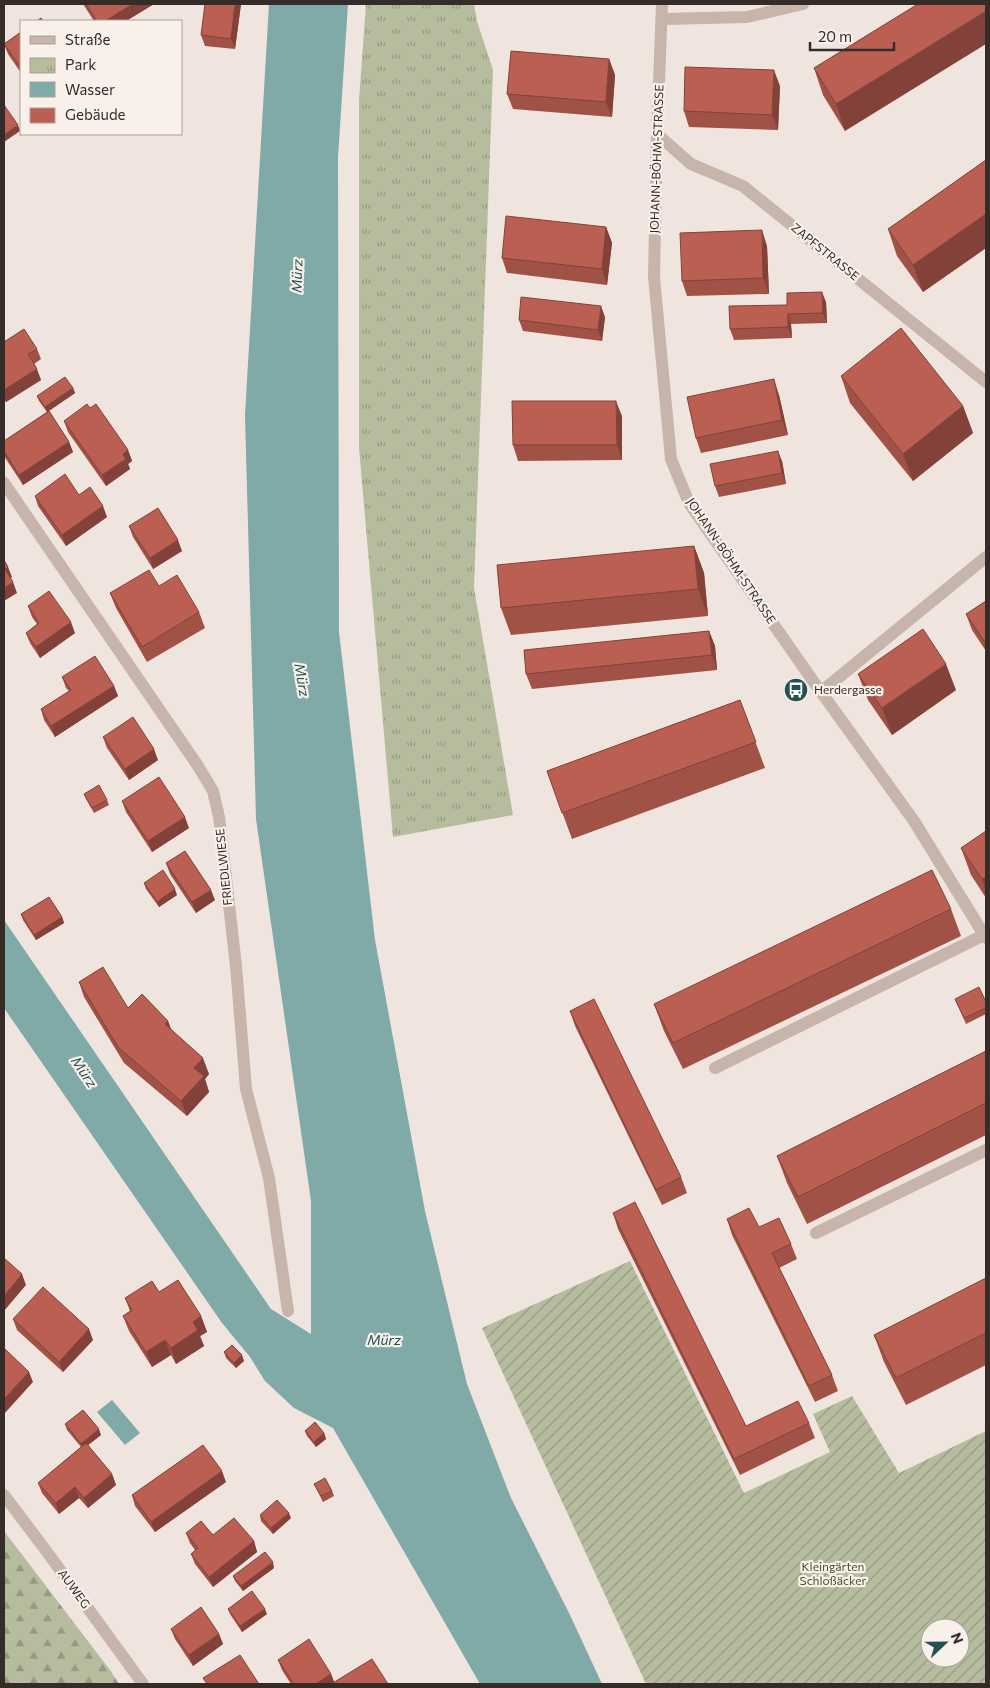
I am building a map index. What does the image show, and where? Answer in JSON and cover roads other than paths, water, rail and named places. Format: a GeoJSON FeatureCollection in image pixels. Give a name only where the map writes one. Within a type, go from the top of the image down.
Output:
{"type":"FeatureCollection","features":[{"type":"Feature","properties":{"kind":"street","name":"JOHANN-BÖHM-STRASSE"},"geometry":{"type":"LineString","coordinates":[[662,4],[654,277],[671,459],[689,503],[914,821],[986,935]]}},
{"type":"Feature","properties":{"kind":"street"},"geometry":{"type":"LineString","coordinates":[[663,19],[747,18],[803,4]]}},
{"type":"Feature","properties":{"kind":"street","name":"ZAPFSTRASSE"},"geometry":{"type":"LineString","coordinates":[[657,134],[691,164],[743,186],[986,382]]}},
{"type":"Feature","properties":{"kind":"street","name":"FRIEDLWIESE"},"geometry":{"type":"LineString","coordinates":[[4,482],[198,766],[213,792],[219,817],[235,957],[246,1089],[269,1178],[288,1311]]}},
{"type":"Feature","properties":{"kind":"street"},"geometry":{"type":"LineString","coordinates":[[822,691],[986,557]]}},
{"type":"Feature","properties":{"kind":"street"},"geometry":{"type":"LineString","coordinates":[[715,1068],[986,935]]}},
{"type":"Feature","properties":{"kind":"street"},"geometry":{"type":"LineString","coordinates":[[816,1233],[986,1150]]}},
{"type":"Feature","properties":{"kind":"street","name":"AUWEG"},"geometry":{"type":"LineString","coordinates":[[4,1495],[143,1684]]}},
{"type":"Feature","properties":{"kind":"water","name":"Mürz"},"geometry":{"type":"Polygon","coordinates":[[[269,4],[348,4],[338,157],[339,632],[375,940],[425,1211],[467,1384],[511,1498],[570,1615],[602,1684],[480,1684],[333,1428],[294,1408],[265,1381],[250,1357],[222,1323],[4,1008],[4,920],[271,1309],[311,1334],[311,1201],[256,819],[245,415],[269,4]]]}},
{"type":"Feature","properties":{"kind":"water"},"geometry":{"type":"Polygon","coordinates":[[[112,1400],[140,1433],[125,1445],[97,1412],[112,1400]]]}},
{"type":"Feature","properties":{"kind":"place","name":"Herdergasse"},"geometry":{"type":"Point","coordinates":[796,690]}},
{"type":"Feature","properties":{"kind":"park label","name":"Kleingärten Schloßäcker"},"geometry":{"type":"Point","coordinates":[833,1574]}}]}
